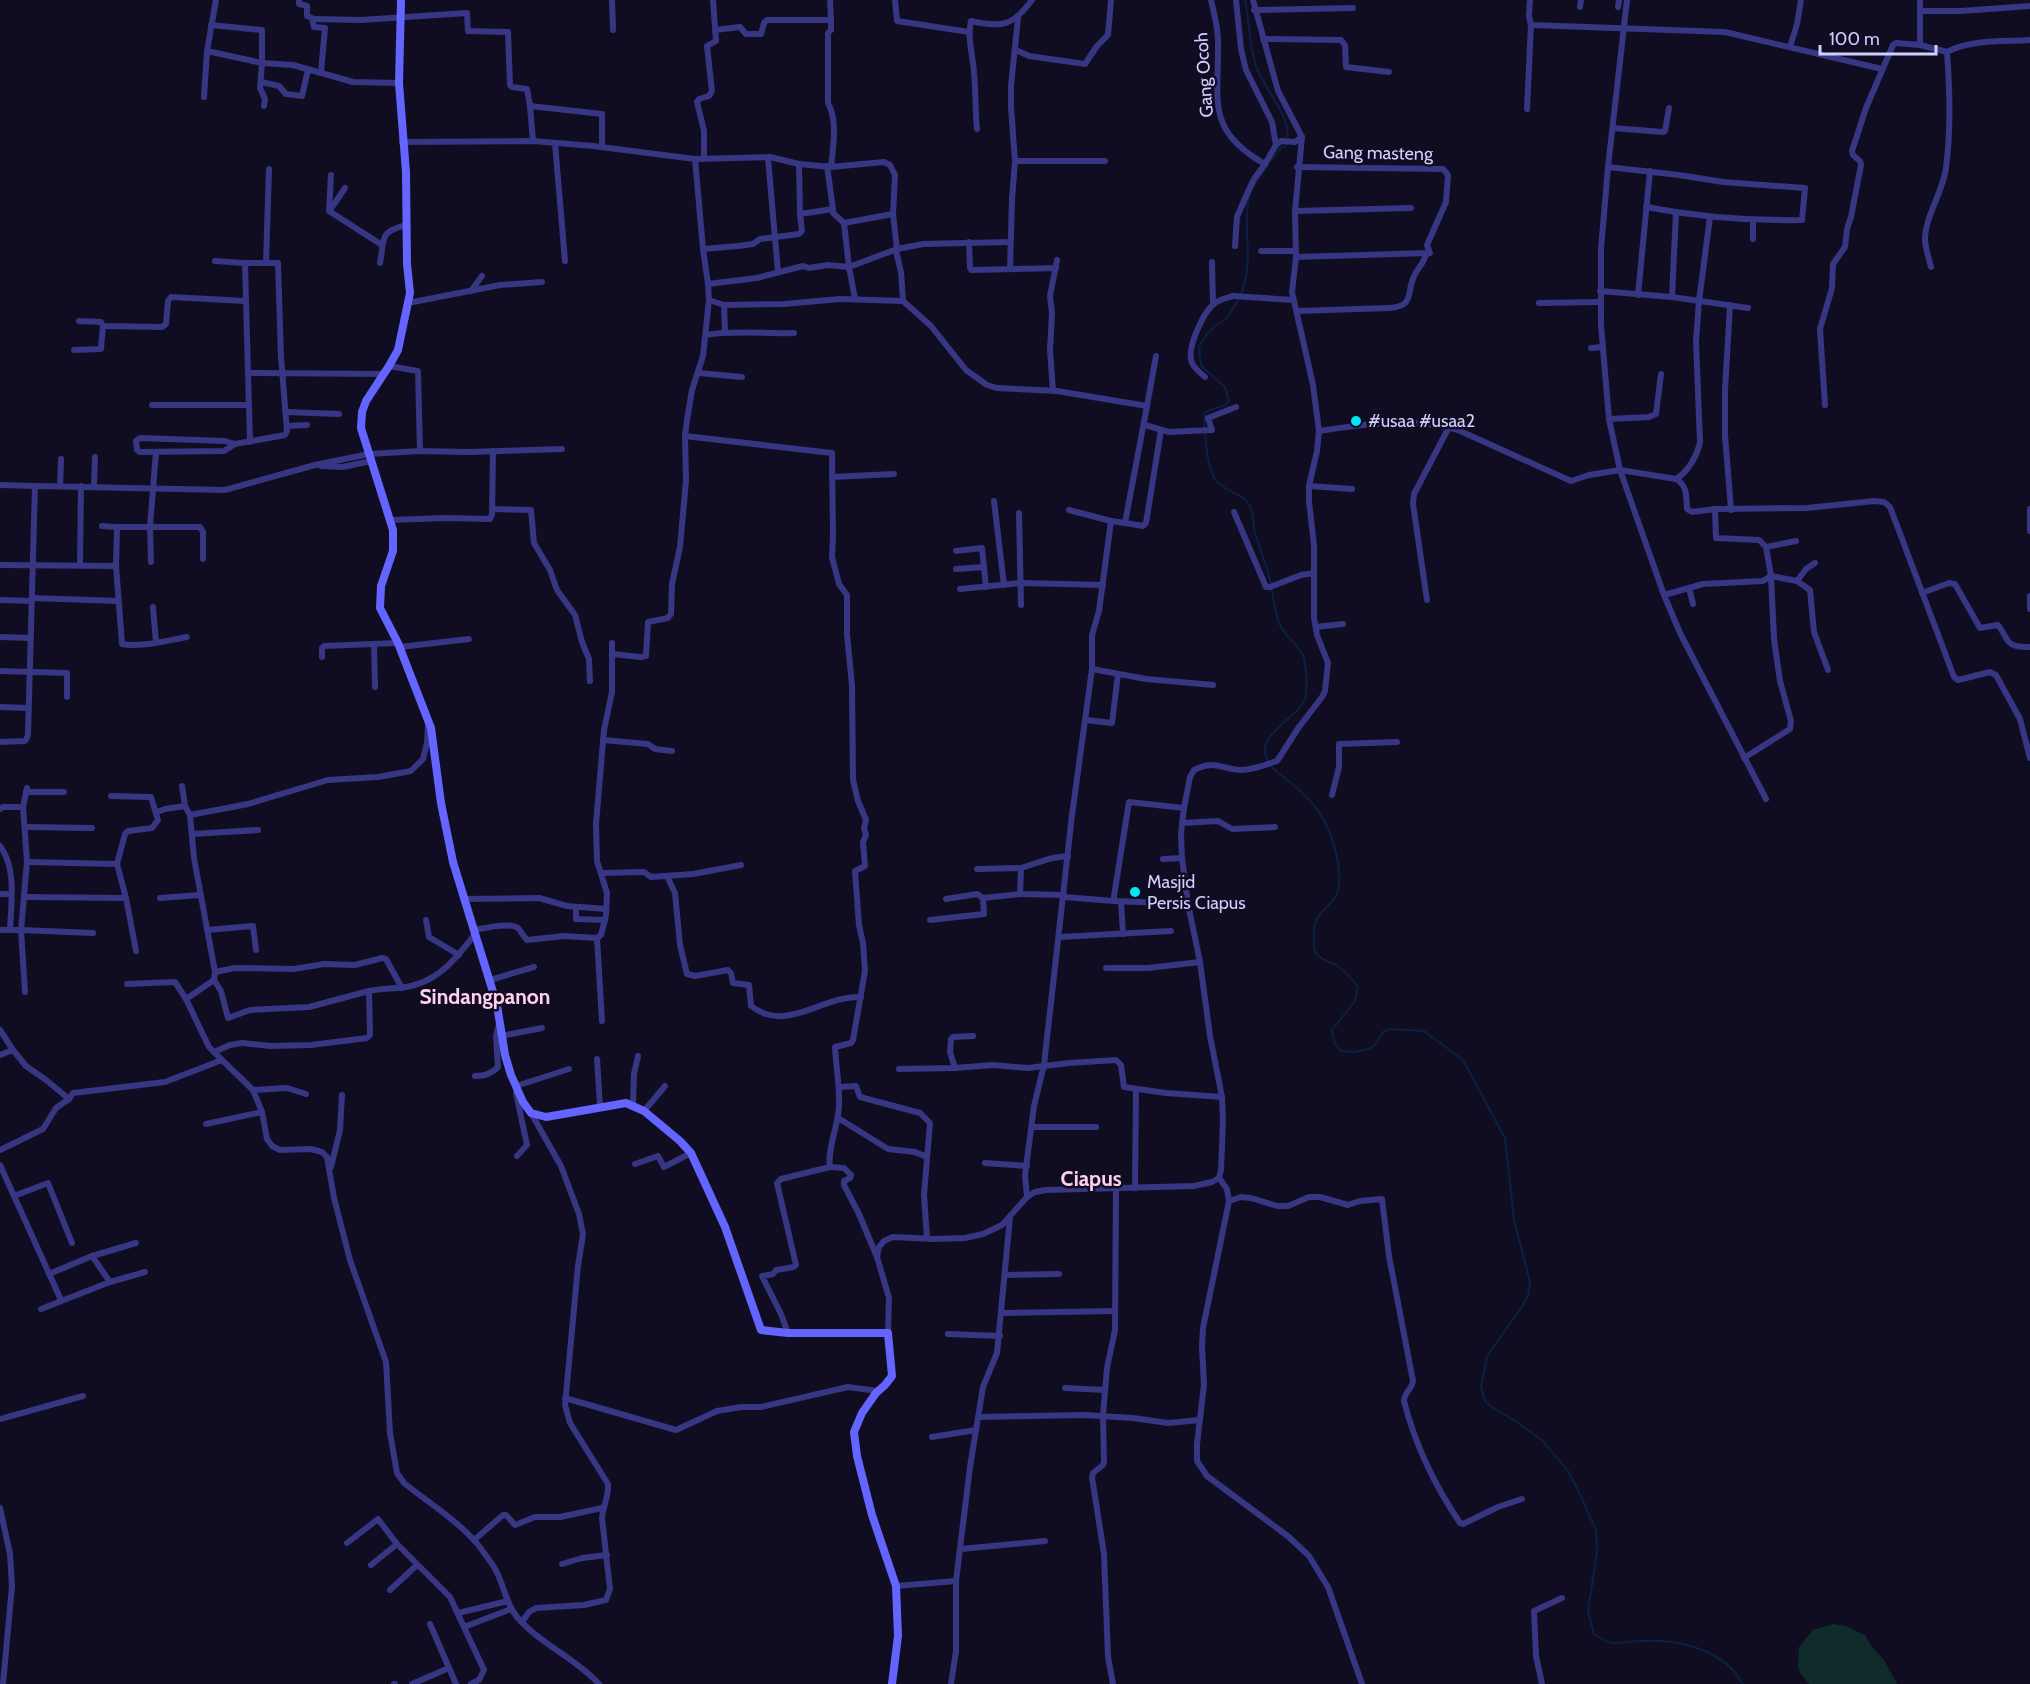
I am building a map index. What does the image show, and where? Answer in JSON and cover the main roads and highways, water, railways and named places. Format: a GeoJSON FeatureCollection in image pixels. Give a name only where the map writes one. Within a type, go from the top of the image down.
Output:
{"type":"FeatureCollection","features":[{"type":"Feature","properties":{"kind":"waterway"},"geometry":{"type":"LineString","coordinates":[[1245,0],[1252,52],[1257,69],[1287,126],[1286,146],[1281,148],[1271,160]]}},
{"type":"Feature","properties":{"kind":"waterway"},"geometry":{"type":"LineString","coordinates":[[1241,294],[1248,257],[1249,197],[1254,184],[1268,165]]}},
{"type":"Feature","properties":{"kind":"waterway"},"geometry":{"type":"LineString","coordinates":[[1239,299],[1227,318],[1215,326],[1199,347],[1201,366],[1225,387],[1229,401],[1225,405],[1205,412],[1206,446],[1215,479],[1225,488],[1243,498],[1250,506],[1280,625],[1304,658],[1307,684],[1305,699],[1295,713],[1273,733],[1265,748],[1271,766],[1303,793],[1321,816],[1331,836],[1336,855],[1339,870],[1338,890],[1332,902],[1317,920],[1314,947],[1318,956],[1339,967],[1358,987],[1355,1001],[1332,1030],[1335,1044],[1341,1051],[1354,1052],[1369,1049],[1375,1045],[1383,1032],[1390,1029],[1424,1031],[1463,1060],[1505,1138],[1514,1220],[1530,1282],[1528,1296],[1487,1356],[1481,1387],[1485,1401],[1543,1441],[1568,1471],[1579,1492],[1596,1530],[1597,1552],[1588,1611],[1594,1634],[1611,1643],[1665,1641],[1703,1650],[1725,1663],[1743,1684]]}},
{"type":"Feature","properties":{"kind":"place","name":"#usaa #usaa2"},"geometry":{"type":"Point","coordinates":[1356,421]}},
{"type":"Feature","properties":{"kind":"place","name":"Masjid Persis Ciapus"},"geometry":{"type":"Point","coordinates":[1135,892]}},
{"type":"Feature","properties":{"kind":"district","name":"Sindangpanon"},"geometry":{"type":"Point","coordinates":[485,997]}},
{"type":"Feature","properties":{"kind":"district","name":"Ciapus"},"geometry":{"type":"Point","coordinates":[1091,1179]}}]}
